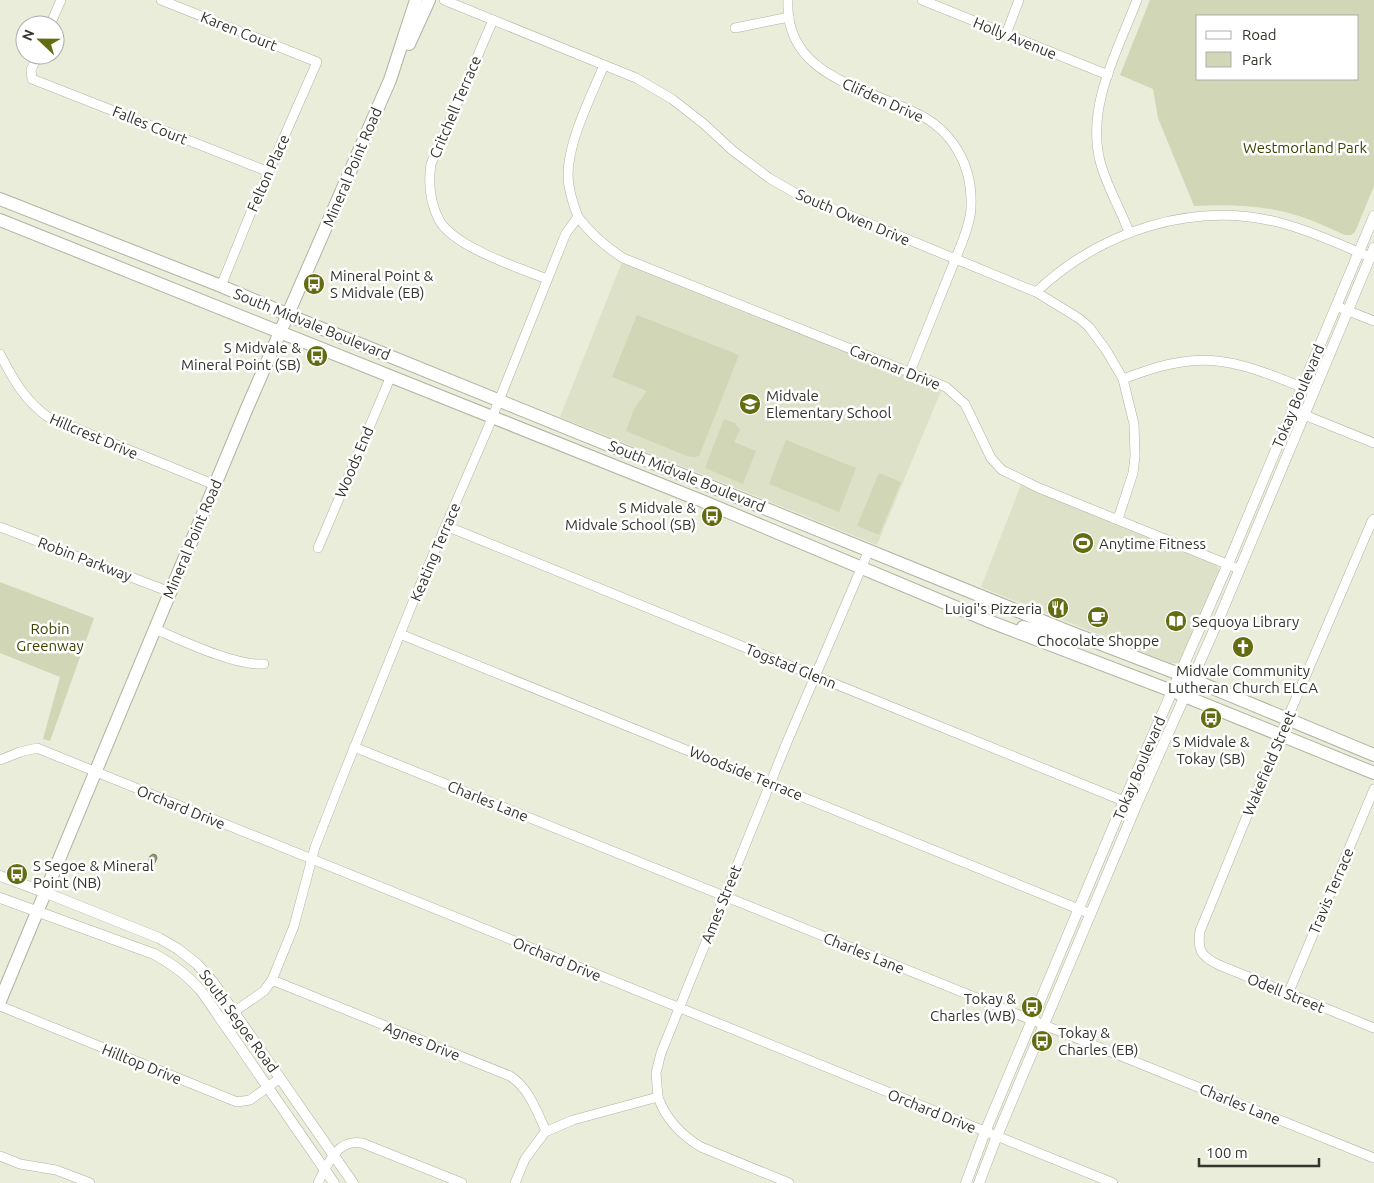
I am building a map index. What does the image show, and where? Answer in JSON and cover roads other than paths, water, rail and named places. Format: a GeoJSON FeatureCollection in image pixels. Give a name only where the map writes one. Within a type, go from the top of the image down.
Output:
{"type":"FeatureCollection","features":[{"type":"Feature","properties":{"kind":"main road","name":"Mineral Point Road"},"geometry":{"type":"LineString","coordinates":[[390,80],[416,0]]}},
{"type":"Feature","properties":{"kind":"main road","name":"Mineral Point Road"},"geometry":{"type":"LineString","coordinates":[[0,1001],[36,911],[280,332],[390,80],[429,0]]}},
{"type":"Feature","properties":{"kind":"main road","name":"South Midvale Boulevard"},"geometry":{"type":"LineString","coordinates":[[0,199],[221,286],[288,315],[1374,755]]}},
{"type":"Feature","properties":{"kind":"main road","name":"South Midvale Boulevard"},"geometry":{"type":"LineString","coordinates":[[0,220],[861,566],[990,622],[1178,694],[1374,773]]}},
{"type":"Feature","properties":{"kind":"main road"},"geometry":{"type":"LineString","coordinates":[[990,622],[1054,634],[1061,634],[1067,631]]}},
{"type":"Feature","properties":{"kind":"street"},"geometry":{"type":"LineString","coordinates":[[54,15],[61,0]]}},
{"type":"Feature","properties":{"kind":"street","name":"Karen Court"},"geometry":{"type":"LineString","coordinates":[[162,0],[317,62]]}},
{"type":"Feature","properties":{"kind":"street","name":"South Owen Drive"},"geometry":{"type":"LineString","coordinates":[[444,0],[636,78],[672,99],[704,124],[732,150],[769,178],[794,193],[1036,292],[1080,319],[1089,327],[1106,350],[1123,379],[1134,424],[1135,456],[1128,492],[1118,519]]}},
{"type":"Feature","properties":{"kind":"street","name":"Clifden Drive"},"geometry":{"type":"LineString","coordinates":[[788,0],[789,17],[798,42],[807,56],[822,69],[846,84],[928,119],[945,133],[954,144],[966,168],[971,207],[969,223],[910,372]]}},
{"type":"Feature","properties":{"kind":"street","name":"Holly Avenue"},"geometry":{"type":"LineString","coordinates":[[922,0],[1108,75]]}},
{"type":"Feature","properties":{"kind":"street"},"geometry":{"type":"LineString","coordinates":[[1006,34],[1019,0]]}},
{"type":"Feature","properties":{"kind":"street"},"geometry":{"type":"LineString","coordinates":[[1129,232],[1100,162],[1096,139],[1097,113],[1108,75],[1138,0]]}},
{"type":"Feature","properties":{"kind":"street"},"geometry":{"type":"LineString","coordinates":[[735,28],[789,17]]}},
{"type":"Feature","properties":{"kind":"street","name":"Critchell Terrace"},"geometry":{"type":"LineString","coordinates":[[493,20],[430,164],[428,182],[432,202],[440,222],[457,239],[500,260],[547,279]]}},
{"type":"Feature","properties":{"kind":"street","name":"Felton Place"},"geometry":{"type":"LineString","coordinates":[[221,286],[268,172],[317,62]]}},
{"type":"Feature","properties":{"kind":"street","name":"Falles Court"},"geometry":{"type":"LineString","coordinates":[[33,65],[31,70],[32,78],[268,172]]}},
{"type":"Feature","properties":{"kind":"street"},"geometry":{"type":"LineString","coordinates":[[578,217],[569,188],[570,158],[573,144],[604,65]]}},
{"type":"Feature","properties":{"kind":"street"},"geometry":{"type":"LineString","coordinates":[[1036,292],[1090,252],[1129,232],[1187,217],[1226,215],[1267,220],[1291,226],[1358,253],[1372,253]]}},
{"type":"Feature","properties":{"kind":"street","name":"Tokay Boulevard"},"geometry":{"type":"LineString","coordinates":[[979,1183],[1136,806],[1228,564],[1374,216]]}},
{"type":"Feature","properties":{"kind":"street","name":"Keating Terrace"},"geometry":{"type":"LineString","coordinates":[[222,1021],[264,991],[272,980],[294,926],[311,860],[354,747],[492,417],[566,233],[578,217]]}},
{"type":"Feature","properties":{"kind":"street","name":"Caromar Drive"},"geometry":{"type":"LineString","coordinates":[[578,217],[587,229],[623,258],[946,387],[966,404],[991,458],[1002,470],[1039,488],[1239,569]]}},
{"type":"Feature","properties":{"kind":"street","name":"Tokay Boulevard"},"geometry":{"type":"LineString","coordinates":[[1185,677],[1239,569],[1372,253]]}},
{"type":"Feature","properties":{"kind":"street"},"geometry":{"type":"LineString","coordinates":[[1336,306],[1374,322]]}},
{"type":"Feature","properties":{"kind":"street","name":"Hillcrest Drive"},"geometry":{"type":"LineString","coordinates":[[1,359],[30,403],[48,417],[215,485]]}},
{"type":"Feature","properties":{"kind":"street"},"geometry":{"type":"LineString","coordinates":[[1123,379],[1164,365],[1204,360],[1243,365],[1313,392]]}},
{"type":"Feature","properties":{"kind":"street","name":"Woods End"},"geometry":{"type":"LineString","coordinates":[[318,548],[390,376]]}},
{"type":"Feature","properties":{"kind":"street"},"geometry":{"type":"LineString","coordinates":[[1292,410],[1374,443]]}},
{"type":"Feature","properties":{"kind":"street","name":"Wakefield Street"},"geometry":{"type":"LineString","coordinates":[[1201,952],[1198,943],[1200,932],[1280,736],[1373,520]]}},
{"type":"Feature","properties":{"kind":"street","name":"Togstad Glenn"},"geometry":{"type":"LineString","coordinates":[[446,526],[1136,806]]}},
{"type":"Feature","properties":{"kind":"street","name":"Robin Parkway"},"geometry":{"type":"LineString","coordinates":[[0,527],[170,592]]}},
{"type":"Feature","properties":{"kind":"street","name":"Ames Street"},"geometry":{"type":"LineString","coordinates":[[658,1097],[656,1073],[658,1060],[770,783],[869,550]]}},
{"type":"Feature","properties":{"kind":"street"},"geometry":{"type":"LineString","coordinates":[[155,629],[216,653],[254,664],[264,664]]}},
{"type":"Feature","properties":{"kind":"street","name":"Woodside Terrace"},"geometry":{"type":"LineString","coordinates":[[400,634],[1091,914]]}},
{"type":"Feature","properties":{"kind":"street","name":"Tokay Boulevard"},"geometry":{"type":"LineString","coordinates":[[966,1183],[985,1132],[1124,801],[1178,694]]}},
{"type":"Feature","properties":{"kind":"street","name":"Charles Lane"},"geometry":{"type":"LineString","coordinates":[[354,747],[1374,1158]]}},
{"type":"Feature","properties":{"kind":"street","name":"Orchard Drive"},"geometry":{"type":"LineString","coordinates":[[0,760],[37,748],[1113,1183]]}},
{"type":"Feature","properties":{"kind":"street","name":"Travis Terrace"},"geometry":{"type":"LineString","coordinates":[[1288,994],[1374,788]]}},
{"type":"Feature","properties":{"kind":"street","name":"South Segoe Road"},"geometry":{"type":"LineString","coordinates":[[0,876],[159,938],[203,970],[214,982],[280,1078],[328,1161],[334,1183]]}},
{"type":"Feature","properties":{"kind":"street","name":"South Segoe Road"},"geometry":{"type":"LineString","coordinates":[[0,898],[154,954],[173,965],[192,981],[267,1087],[328,1161],[353,1183]]}},
{"type":"Feature","properties":{"kind":"street","name":"Odell Street"},"geometry":{"type":"LineString","coordinates":[[1201,952],[1206,959],[1212,962],[1374,1028]]}},
{"type":"Feature","properties":{"kind":"street","name":"Agnes Drive"},"geometry":{"type":"LineString","coordinates":[[272,980],[510,1076],[520,1084],[529,1096],[546,1131]]}},
{"type":"Feature","properties":{"kind":"street","name":"Hilltop Drive"},"geometry":{"type":"LineString","coordinates":[[0,1006],[236,1102],[250,1100],[280,1078]]}},
{"type":"Feature","properties":{"kind":"street"},"geometry":{"type":"LineString","coordinates":[[515,1183],[525,1159],[535,1143],[546,1131],[573,1120],[658,1097],[667,1116],[689,1140],[709,1151],[789,1183]]}},
{"type":"Feature","properties":{"kind":"street"},"geometry":{"type":"LineString","coordinates":[[318,1183],[328,1161],[348,1144],[355,1142],[362,1143],[462,1183]]}},
{"type":"Feature","properties":{"kind":"street"},"geometry":{"type":"LineString","coordinates":[[0,1156],[20,1164],[56,1170],[90,1183]]}},
{"type":"Feature","properties":{"kind":"place","name":"Mineral Point & S Midvale (EB)"},"geometry":{"type":"Point","coordinates":[314,284]}},
{"type":"Feature","properties":{"kind":"place","name":"S Midvale & Mineral Point (SB)"},"geometry":{"type":"Point","coordinates":[317,356]}},
{"type":"Feature","properties":{"kind":"place","name":"Midvale Elementary School"},"geometry":{"type":"Point","coordinates":[750,404]}},
{"type":"Feature","properties":{"kind":"place","name":"S Midvale & Midvale School (SB)"},"geometry":{"type":"Point","coordinates":[712,516]}},
{"type":"Feature","properties":{"kind":"place","name":"Anytime Fitness"},"geometry":{"type":"Point","coordinates":[1083,543]}},
{"type":"Feature","properties":{"kind":"place","name":"Luigi's Pizzeria"},"geometry":{"type":"Point","coordinates":[1058,608]}},
{"type":"Feature","properties":{"kind":"place","name":"Chocolate Shoppe"},"geometry":{"type":"Point","coordinates":[1098,617]}},
{"type":"Feature","properties":{"kind":"place","name":"Sequoya Library"},"geometry":{"type":"Point","coordinates":[1176,621]}},
{"type":"Feature","properties":{"kind":"place","name":"Midvale Community Lutheran Church ELCA"},"geometry":{"type":"Point","coordinates":[1243,647]}},
{"type":"Feature","properties":{"kind":"place","name":"S Midvale & Tokay (SB)"},"geometry":{"type":"Point","coordinates":[1211,718]}},
{"type":"Feature","properties":{"kind":"place","name":"S Segoe & Mineral Point (NB)"},"geometry":{"type":"Point","coordinates":[17,874]}},
{"type":"Feature","properties":{"kind":"place","name":"Tokay & Charles (WB)"},"geometry":{"type":"Point","coordinates":[1032,1007]}},
{"type":"Feature","properties":{"kind":"place","name":"Tokay & Charles (EB)"},"geometry":{"type":"Point","coordinates":[1042,1041]}},
{"type":"Feature","properties":{"kind":"park label","name":"Westmorland Park"},"geometry":{"type":"Point","coordinates":[1305,147]}},
{"type":"Feature","properties":{"kind":"park label","name":"Robin Greenway"},"geometry":{"type":"Point","coordinates":[50,636]}}]}
